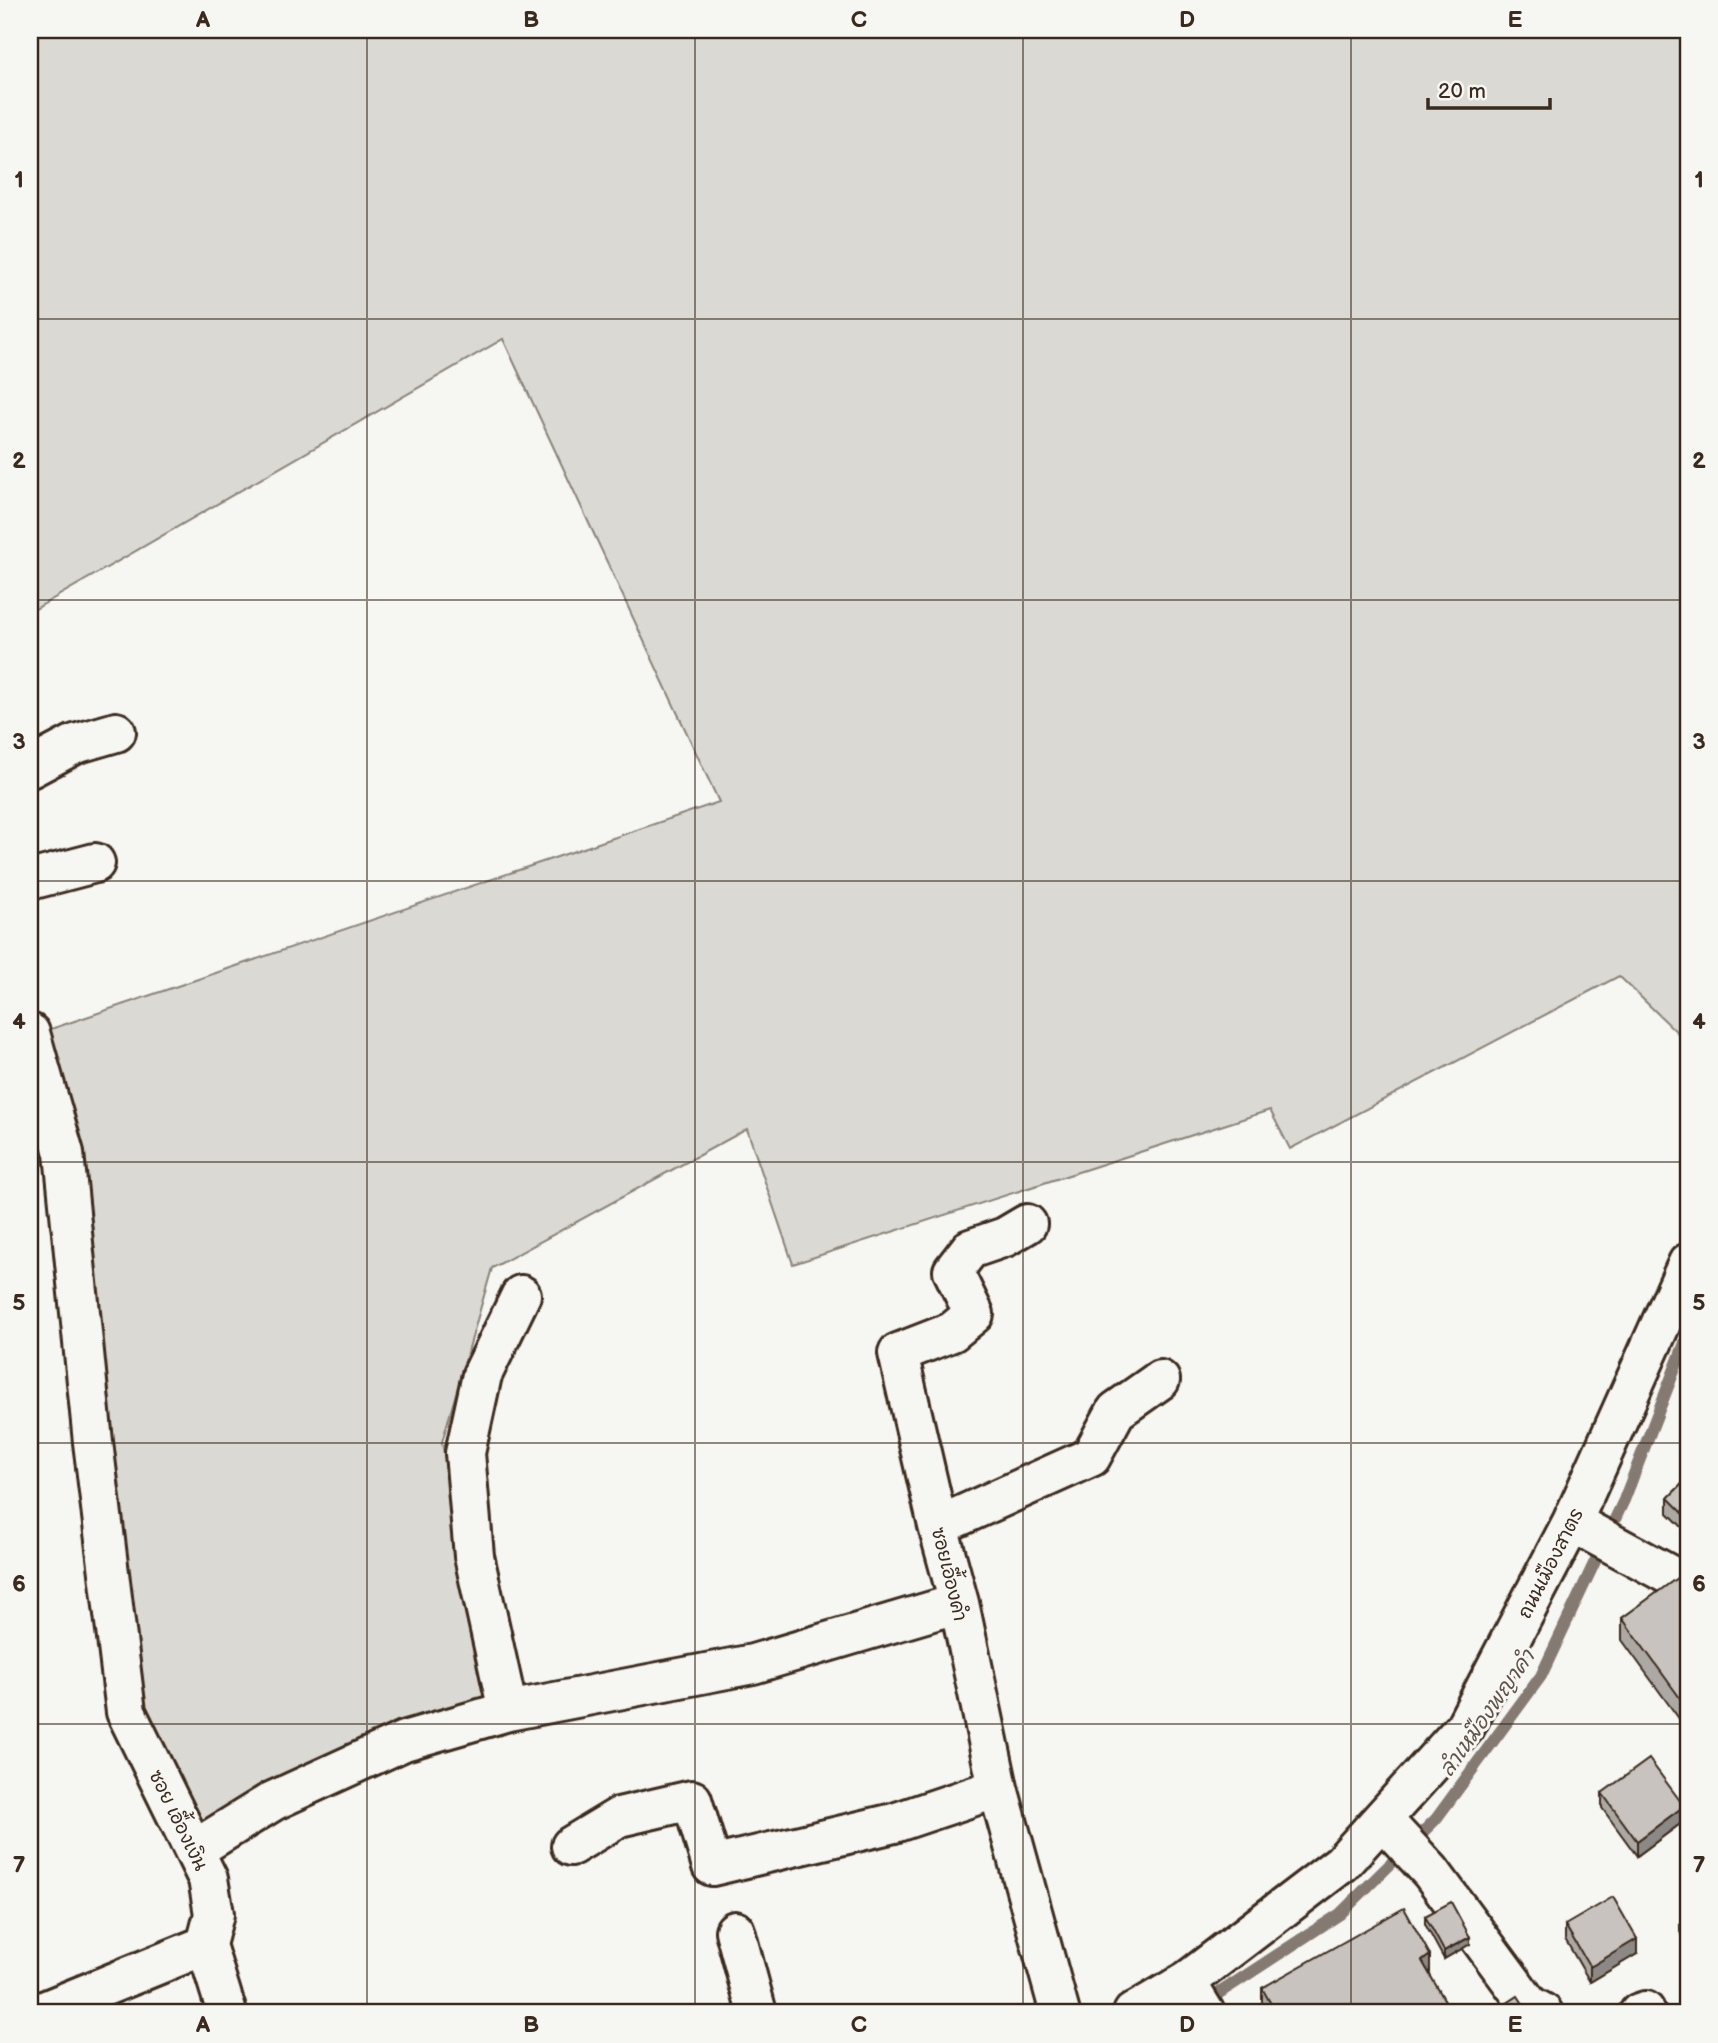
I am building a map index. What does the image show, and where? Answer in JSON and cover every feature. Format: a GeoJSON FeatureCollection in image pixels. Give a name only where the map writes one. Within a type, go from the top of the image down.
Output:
{"type":"FeatureCollection","features":[{"type":"Feature","properties":{"kind":"street"},"geometry":{"type":"LineString","coordinates":[[30,768],[75,744],[116,732]]}},
{"type":"Feature","properties":{"kind":"street"},"geometry":{"type":"LineString","coordinates":[[30,880],[94,863]]}},
{"type":"Feature","properties":{"kind":"street","name":"ซอย เอื้องเงิน"},"geometry":{"type":"LineString","coordinates":[[30,1033],[64,1153],[93,1442],[126,1712],[208,1879],[214,1914],[206,1945],[226,2013]]}},
{"type":"Feature","properties":{"kind":"street","name":"ซอยเอื้องคำ"},"geometry":{"type":"LineString","coordinates":[[1027,1224],[1005,1237],[970,1249],[953,1271],[974,1314],[952,1332],[898,1353],[938,1526],[959,1603],[998,1788],[1060,2013]]}},
{"type":"Feature","properties":{"kind":"street","name":"ถนนเมืองสาตร"},"geometry":{"type":"LineString","coordinates":[[1133,2013],[1196,1999],[1342,1863],[1391,1829],[1465,1727],[1581,1526],[1684,1286]]}},
{"type":"Feature","properties":{"kind":"street"},"geometry":{"type":"LineString","coordinates":[[508,1711],[474,1556],[465,1453],[482,1375],[521,1294]]}},
{"type":"Feature","properties":{"kind":"street"},"geometry":{"type":"LineString","coordinates":[[938,1526],[1091,1457],[1116,1411],[1160,1380]]}},
{"type":"Feature","properties":{"kind":"street"},"geometry":{"type":"LineString","coordinates":[[1581,1526],[1688,1585]]}},
{"type":"Feature","properties":{"kind":"street"},"geometry":{"type":"LineString","coordinates":[[194,1850],[273,1801],[374,1753],[508,1711],[598,1691],[753,1664],[959,1603]]}},
{"type":"Feature","properties":{"kind":"street"},"geometry":{"type":"LineString","coordinates":[[571,1846],[619,1817],[692,1800],[712,1866],[894,1823],[998,1788]]}},
{"type":"Feature","properties":{"kind":"street"},"geometry":{"type":"LineString","coordinates":[[1391,1829],[1432,1872],[1529,2005],[1543,2013]]}},
{"type":"Feature","properties":{"kind":"street"},"geometry":{"type":"LineString","coordinates":[[734,1931],[757,2013]]}},
{"type":"Feature","properties":{"kind":"street"},"geometry":{"type":"LineString","coordinates":[[38,2013],[206,1945]]}},
{"type":"Feature","properties":{"kind":"shaded area"},"geometry":{"type":"Polygon","coordinates":[[[30,30],[1688,30],[1688,1043],[1619,976],[1290,1149],[1270,1110],[793,1264],[747,1129],[492,1268],[442,1442],[487,1700],[355,1741],[200,1829],[138,1705],[48,1030],[719,802],[503,339],[30,612],[30,30]]]}},
{"type":"Feature","properties":{"kind":"building"},"geometry":{"type":"Polygon","coordinates":[[[1688,1478],[1688,1518],[1668,1498],[1688,1478]]]}},
{"type":"Feature","properties":{"kind":"building"},"geometry":{"type":"Polygon","coordinates":[[[1688,1570],[1688,1709],[1622,1618],[1688,1570]]]}},
{"type":"Feature","properties":{"kind":"building"},"geometry":{"type":"Polygon","coordinates":[[[1649,1759],[1684,1806],[1637,1841],[1602,1793],[1649,1759]]]}},
{"type":"Feature","properties":{"kind":"building"},"geometry":{"type":"Polygon","coordinates":[[[1613,1897],[1637,1939],[1590,1967],[1565,1925],[1613,1897]]]}},
{"type":"Feature","properties":{"kind":"building"},"geometry":{"type":"Polygon","coordinates":[[[1451,1902],[1470,1937],[1444,1951],[1425,1916],[1451,1902]]]}},
{"type":"Feature","properties":{"kind":"building"},"geometry":{"type":"Polygon","coordinates":[[[1404,1908],[1430,1955],[1422,1961],[1452,2013],[1276,2013],[1262,1988],[1404,1908]]]}},
{"type":"Feature","properties":{"kind":"building"},"geometry":{"type":"Polygon","coordinates":[[[1688,1919],[1688,1936],[1680,1925],[1688,1919]]]}},
{"type":"Feature","properties":{"kind":"building"},"geometry":{"type":"Polygon","coordinates":[[[1688,1992],[1688,2013],[1681,1995],[1688,1992]]]}},
{"type":"Feature","properties":{"kind":"building"},"geometry":{"type":"Polygon","coordinates":[[[1518,1996],[1529,2013],[1492,2013],[1518,1996]]]}},
{"type":"Feature","properties":{"kind":"waterway","name":"ลำเหมืองพญาคำ"},"geometry":{"type":"LineString","coordinates":[[1204,2003],[1340,1914],[1436,1819],[1541,1676],[1624,1500],[1688,1335]]}}]}
